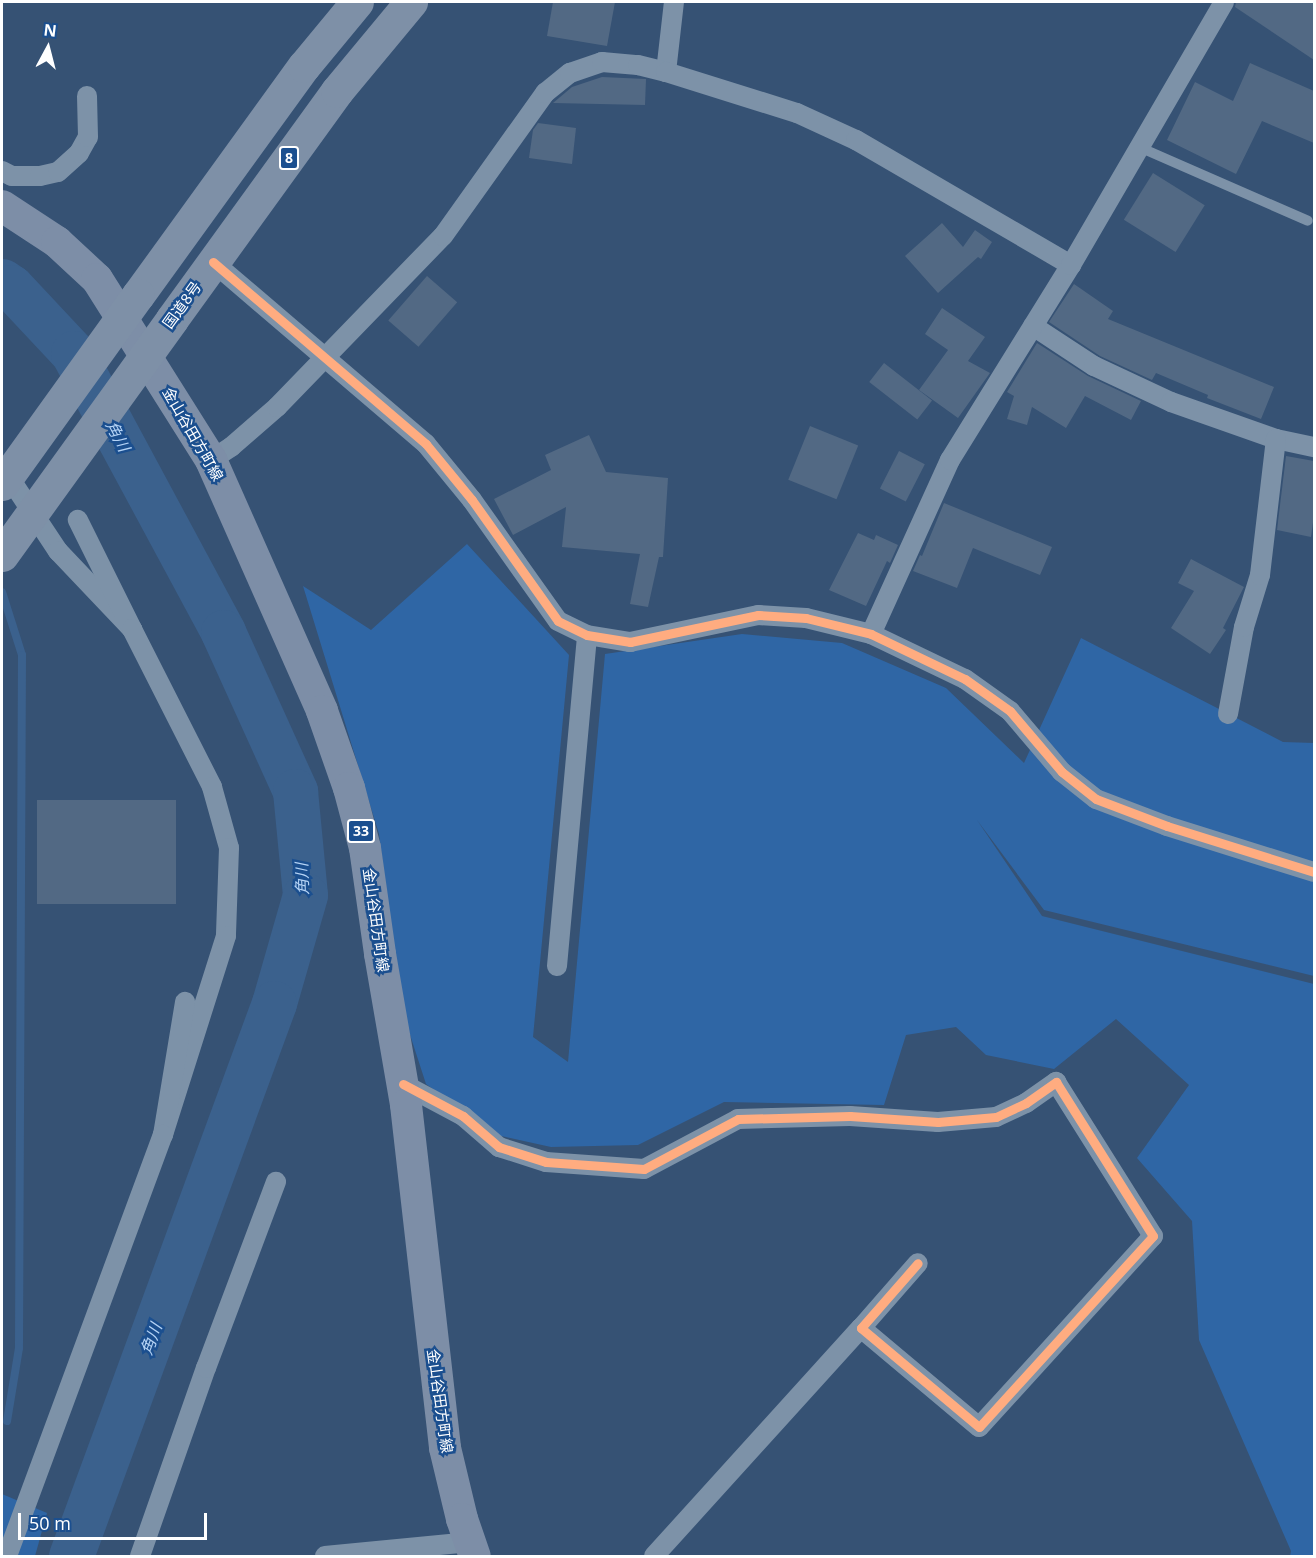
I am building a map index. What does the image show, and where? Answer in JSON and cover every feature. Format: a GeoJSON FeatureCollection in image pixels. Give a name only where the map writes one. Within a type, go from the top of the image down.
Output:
{"type":"FeatureCollection","features":[{"type":"Feature","properties":{"kind":"highway"},"geometry":{"type":"LineString","coordinates":[[2,484],[304,66],[357,2]]}},
{"type":"Feature","properties":{"kind":"highway","name":"国道8号"},"geometry":{"type":"LineString","coordinates":[[2,555],[337,91],[411,2]]}},
{"type":"Feature","properties":{"kind":"main road","name":"金山谷田方町線"},"geometry":{"type":"LineString","coordinates":[[2,206],[57,242],[97,279],[211,460],[322,711],[350,788],[365,848],[380,954],[403,1084],[445,1448],[472,1549]]}},
{"type":"Feature","properties":{"kind":"street"},"geometry":{"type":"LineString","coordinates":[[666,72],[674,2]]}},
{"type":"Feature","properties":{"kind":"street"},"geometry":{"type":"LineString","coordinates":[[872,634],[950,460],[1071,265],[1218,4]]}},
{"type":"Feature","properties":{"kind":"street"},"geometry":{"type":"LineString","coordinates":[[211,460],[231,447],[277,407],[443,236],[545,93],[570,73],[602,62],[638,65],[666,72],[797,114],[856,140],[1071,265]]}},
{"type":"Feature","properties":{"kind":"street"},"geometry":{"type":"LineString","coordinates":[[2,171],[12,176],[40,177],[58,172],[79,153],[88,137],[87,96]]}},
{"type":"Feature","properties":{"kind":"street"},"geometry":{"type":"LineString","coordinates":[[213,262],[426,444],[472,500],[558,621],[587,635],[630,642],[759,615],[806,618],[872,634],[965,679],[1011,711],[1062,772],[1096,799],[1167,826],[1314,872]]}},
{"type":"Feature","properties":{"kind":"street"},"geometry":{"type":"LineString","coordinates":[[1033,326],[1094,366],[1171,402],[1276,439],[1314,447]]}},
{"type":"Feature","properties":{"kind":"street"},"geometry":{"type":"LineString","coordinates":[[1228,714],[1244,627],[1260,575],[1276,439]]}},
{"type":"Feature","properties":{"kind":"street"},"geometry":{"type":"LineString","coordinates":[[2,466],[58,551],[132,629]]}},
{"type":"Feature","properties":{"kind":"street"},"geometry":{"type":"LineString","coordinates":[[7,1557],[163,1135],[226,936],[229,848],[212,788],[78,520]]}},
{"type":"Feature","properties":{"kind":"street"},"geometry":{"type":"LineString","coordinates":[[557,966],[587,635]]}},
{"type":"Feature","properties":{"kind":"street"},"geometry":{"type":"LineString","coordinates":[[163,1135],[185,1002]]}},
{"type":"Feature","properties":{"kind":"street"},"geometry":{"type":"LineString","coordinates":[[403,1084],[463,1116],[499,1147],[546,1162],[644,1169],[738,1119],[850,1116],[938,1122],[996,1116],[1026,1103],[1056,1082],[1153,1236],[979,1427],[861,1328]]}},
{"type":"Feature","properties":{"kind":"street"},"geometry":{"type":"LineString","coordinates":[[140,1557],[206,1368],[276,1182]]}},
{"type":"Feature","properties":{"kind":"street"},"geometry":{"type":"LineString","coordinates":[[654,1557],[918,1263]]}},
{"type":"Feature","properties":{"kind":"street"},"geometry":{"type":"LineString","coordinates":[[325,1557],[472,1549]]}},
{"type":"Feature","properties":{"kind":"lane"},"geometry":{"type":"LineString","coordinates":[[1139,147],[1308,221]]}},
{"type":"Feature","properties":{"kind":"shaded area"},"geometry":{"type":"Polygon","coordinates":[[[467,544],[569,655],[533,1037],[568,1062],[605,654],[742,634],[842,643],[946,688],[1024,763],[1081,638],[1283,742],[1314,743],[1314,976],[1044,910],[977,820],[1042,916],[1314,984],[1314,1556],[1290,1556],[1291,1551],[1199,1340],[1192,1221],[1137,1158],[1189,1085],[1116,1019],[1054,1069],[986,1055],[956,1027],[906,1035],[884,1105],[724,1102],[638,1145],[551,1147],[497,1135],[426,1084],[402,1010],[379,834],[303,586],[371,630],[467,544]]]}},
{"type":"Feature","properties":{"kind":"shaded area"},"geometry":{"type":"Polygon","coordinates":[[[2,1494],[47,1513],[35,1556],[2,1556],[2,1494]]]}},
{"type":"Feature","properties":{"kind":"building"},"geometry":{"type":"Polygon","coordinates":[[[553,2],[615,2],[607,46],[547,36],[553,2]]]}},
{"type":"Feature","properties":{"kind":"building"},"geometry":{"type":"Polygon","coordinates":[[[1236,2],[1314,2],[1314,60],[1235,7],[1236,2]]]}},
{"type":"Feature","properties":{"kind":"building"},"geometry":{"type":"Polygon","coordinates":[[[1250,63],[1314,91],[1314,143],[1262,121],[1236,174],[1167,140],[1195,82],[1233,101],[1250,63]]]}},
{"type":"Feature","properties":{"kind":"building"},"geometry":{"type":"Polygon","coordinates":[[[602,77],[646,79],[645,105],[553,103],[572,87],[602,77]]]}},
{"type":"Feature","properties":{"kind":"building"},"geometry":{"type":"Polygon","coordinates":[[[538,123],[576,128],[572,164],[529,158],[533,130],[538,123]]]}},
{"type":"Feature","properties":{"kind":"building"},"geometry":{"type":"Polygon","coordinates":[[[1153,173],[1205,205],[1176,252],[1124,220],[1153,173]]]}},
{"type":"Feature","properties":{"kind":"building"},"geometry":{"type":"Polygon","coordinates":[[[942,223],[963,247],[975,230],[992,242],[981,259],[978,257],[938,293],[905,256],[942,223]]]}},
{"type":"Feature","properties":{"kind":"building"},"geometry":{"type":"Polygon","coordinates":[[[427,276],[457,302],[418,347],[388,321],[427,276]]]}},
{"type":"Feature","properties":{"kind":"building"},"geometry":{"type":"Polygon","coordinates":[[[1074,284],[1113,311],[1108,319],[1274,387],[1261,419],[1207,398],[1208,395],[1156,373],[1152,380],[1100,356],[1049,322],[1074,284]]]}},
{"type":"Feature","properties":{"kind":"building"},"geometry":{"type":"Polygon","coordinates":[[[942,308],[985,337],[968,361],[990,373],[958,418],[919,390],[948,350],[925,334],[942,308]]]}},
{"type":"Feature","properties":{"kind":"building"},"geometry":{"type":"Polygon","coordinates":[[[1037,343],[1088,376],[1141,401],[1131,420],[1085,396],[1066,428],[1032,407],[1027,425],[1007,419],[1014,396],[1007,392],[1037,343]]]}},
{"type":"Feature","properties":{"kind":"building"},"geometry":{"type":"Polygon","coordinates":[[[884,363],[932,401],[917,419],[869,382],[884,363]]]}},
{"type":"Feature","properties":{"kind":"building"},"geometry":{"type":"Polygon","coordinates":[[[810,426],[858,445],[836,499],[788,480],[810,426]]]}},
{"type":"Feature","properties":{"kind":"building"},"geometry":{"type":"Polygon","coordinates":[[[589,435],[606,472],[668,478],[663,557],[659,557],[648,607],[630,604],[640,554],[562,547],[566,507],[513,535],[494,499],[551,470],[545,455],[589,435]]]}},
{"type":"Feature","properties":{"kind":"building"},"geometry":{"type":"Polygon","coordinates":[[[899,451],[925,464],[906,502],[880,488],[899,451]]]}},
{"type":"Feature","properties":{"kind":"building"},"geometry":{"type":"Polygon","coordinates":[[[1286,456],[1314,461],[1314,515],[1311,537],[1277,530],[1286,456]]]}},
{"type":"Feature","properties":{"kind":"building"},"geometry":{"type":"Polygon","coordinates":[[[944,503],[1052,547],[1040,575],[973,548],[957,588],[913,571],[920,555],[922,556],[944,503]]]}},
{"type":"Feature","properties":{"kind":"building"},"geometry":{"type":"Polygon","coordinates":[[[858,533],[874,540],[876,535],[898,545],[890,563],[887,561],[866,606],[829,590],[858,533]]]}},
{"type":"Feature","properties":{"kind":"building"},"geometry":{"type":"Polygon","coordinates":[[[1191,559],[1244,587],[1223,628],[1226,630],[1210,654],[1171,628],[1194,591],[1178,583],[1191,559]]]}},
{"type":"Feature","properties":{"kind":"building"},"geometry":{"type":"Polygon","coordinates":[[[37,800],[176,800],[176,904],[37,904],[37,800]]]}},
{"type":"Feature","properties":{"kind":"waterway","name":"角川"},"geometry":{"type":"LineString","coordinates":[[2,281],[11,287],[73,353],[223,632],[295,791],[305,895],[274,1003],[71,1556]]}},
{"type":"Feature","properties":{"kind":"waterway"},"geometry":{"type":"LineString","coordinates":[[2,592],[22,655],[19,1348],[7,1421]]}},
{"type":"Feature","properties":{"kind":"cycle path"},"geometry":{"type":"LineString","coordinates":[[213,262],[426,444],[472,500],[558,621],[587,635],[630,642],[758,615],[806,618],[871,634],[965,679],[1010,711],[1062,772],[1096,799],[1167,826],[1314,872]]}},
{"type":"Feature","properties":{"kind":"cycle path"},"geometry":{"type":"LineString","coordinates":[[403,1084],[463,1116],[499,1147],[546,1162],[644,1169],[738,1119],[850,1116],[938,1122],[996,1117],[1026,1103],[1056,1082],[1153,1236],[979,1427],[861,1328],[918,1263]]}}]}
